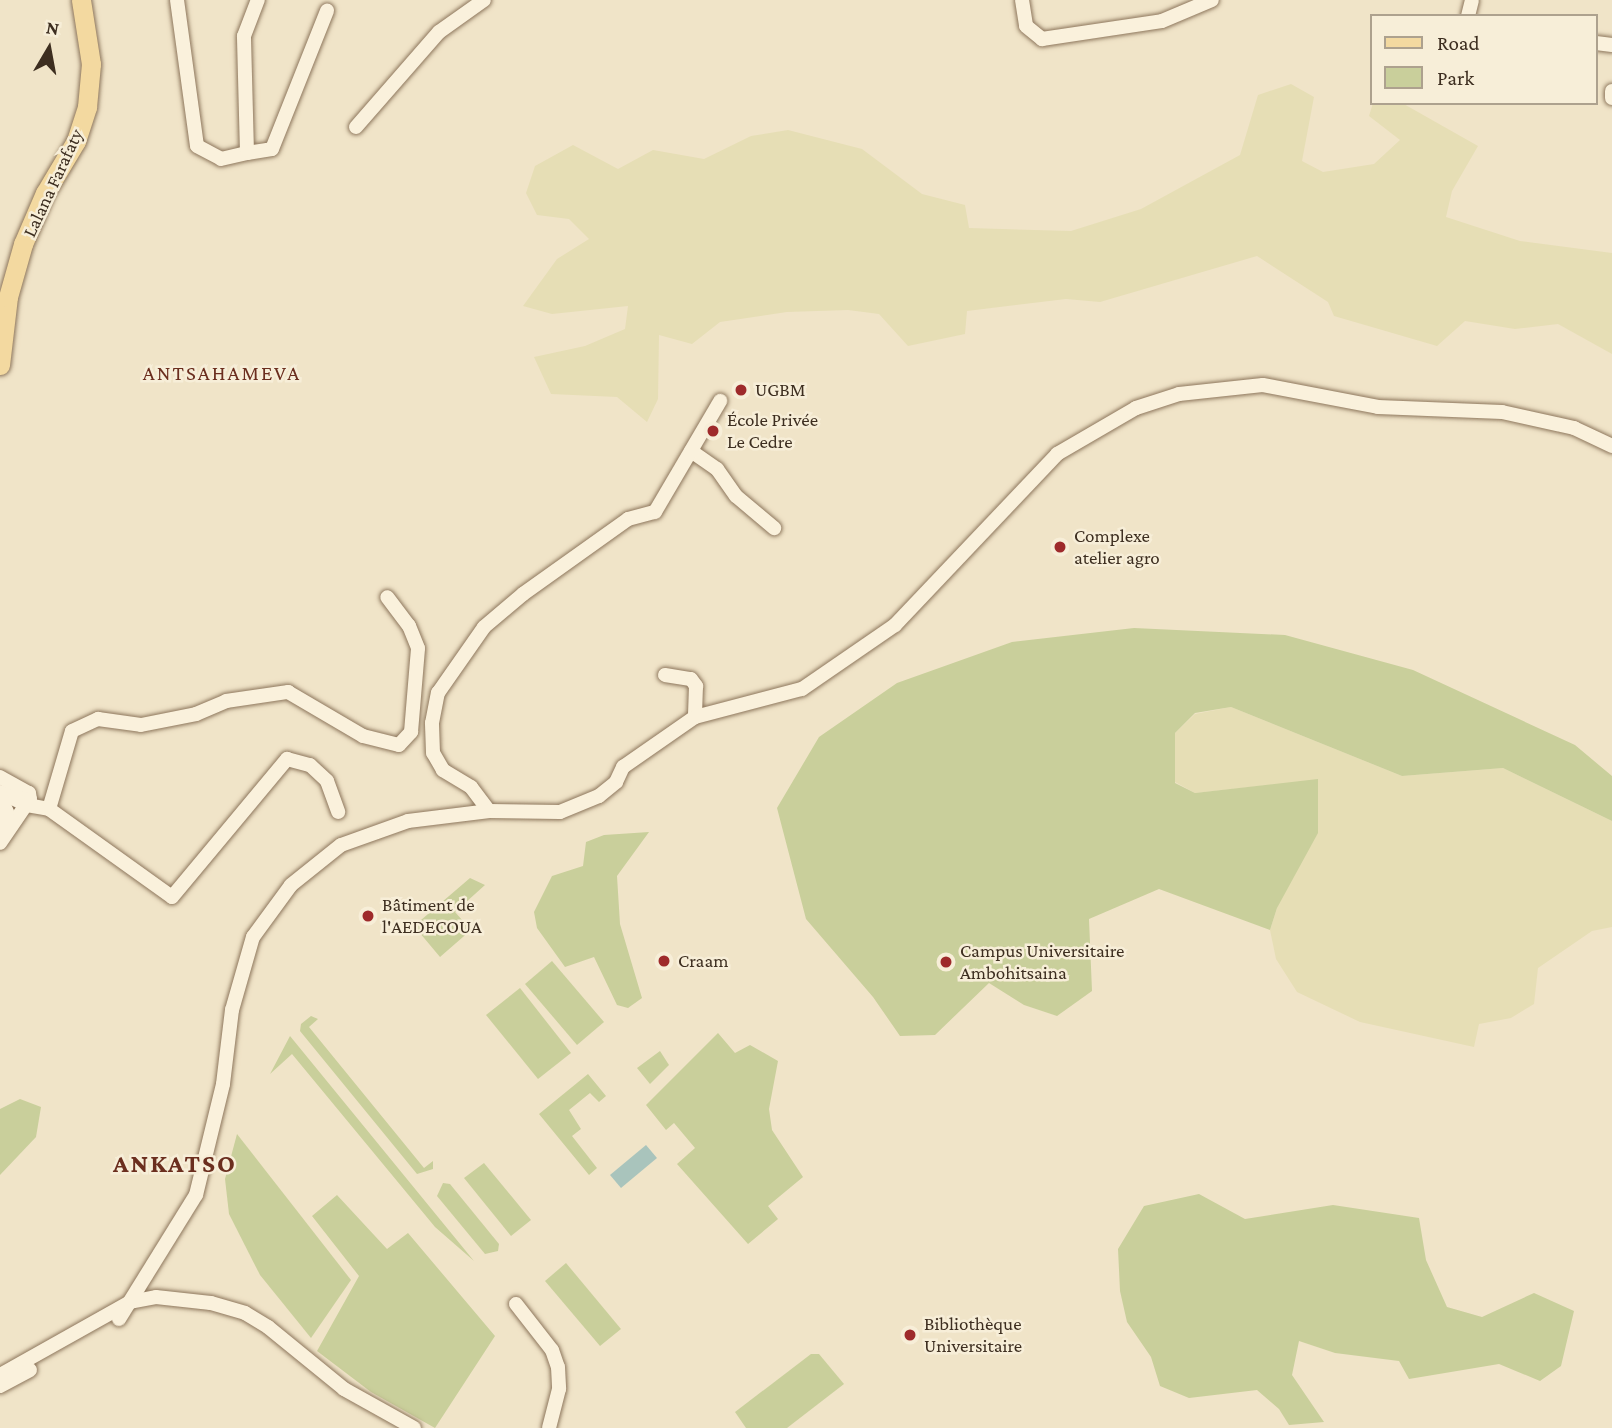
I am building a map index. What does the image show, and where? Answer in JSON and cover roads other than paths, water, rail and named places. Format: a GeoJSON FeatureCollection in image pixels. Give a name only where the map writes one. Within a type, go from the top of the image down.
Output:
{"type":"FeatureCollection","features":[{"type":"Feature","properties":{"kind":"main road","name":"Lalana Farafaty"},"geometry":{"type":"LineString","coordinates":[[0,365],[8,297],[23,244],[45,193],[76,141],[87,107],[91,64],[81,0]]}},
{"type":"Feature","properties":{"kind":"street"},"geometry":{"type":"LineString","coordinates":[[177,0],[197,146],[221,159],[272,149],[327,11]]}},
{"type":"Feature","properties":{"kind":"street"},"geometry":{"type":"LineString","coordinates":[[247,153],[244,36],[257,0]]}},
{"type":"Feature","properties":{"kind":"street"},"geometry":{"type":"LineString","coordinates":[[356,127],[439,32],[484,0]]}},
{"type":"Feature","properties":{"kind":"street"},"geometry":{"type":"LineString","coordinates":[[1022,0],[1026,26],[1042,39],[1162,20],[1212,0]]}},
{"type":"Feature","properties":{"kind":"street"},"geometry":{"type":"LineString","coordinates":[[1612,91],[1612,98]]}},
{"type":"Feature","properties":{"kind":"street"},"geometry":{"type":"LineString","coordinates":[[119,1319],[196,1195],[223,1084],[232,1010],[253,937],[291,885],[341,845],[408,821],[489,811],[560,812],[599,796],[616,782],[623,767],[695,717],[802,689],[861,653],[895,625],[1057,454],[1136,408],[1179,394],[1263,385],[1378,407],[1502,412],[1574,428],[1612,446]]}},
{"type":"Feature","properties":{"kind":"street"},"geometry":{"type":"LineString","coordinates":[[489,811],[471,787],[443,770],[433,753],[432,723],[438,693],[484,627],[523,594],[628,519],[655,512],[720,401]]}},
{"type":"Feature","properties":{"kind":"street"},"geometry":{"type":"LineString","coordinates":[[691,451],[717,470],[736,496],[774,528]]}},
{"type":"Feature","properties":{"kind":"street"},"geometry":{"type":"LineString","coordinates":[[49,809],[72,730],[98,719],[141,724],[196,714],[226,701],[288,692],[363,736],[399,745],[411,732],[418,648],[409,626],[387,597]]}},
{"type":"Feature","properties":{"kind":"street"},"geometry":{"type":"LineString","coordinates":[[665,675],[691,679],[696,686],[695,717]]}},
{"type":"Feature","properties":{"kind":"street"},"geometry":{"type":"LineString","coordinates":[[0,793],[27,805],[49,809],[172,897],[287,760],[310,765],[327,781],[338,812]]}},
{"type":"Feature","properties":{"kind":"street"},"geometry":{"type":"LineString","coordinates":[[0,777],[29,793],[27,805],[1,841]]}},
{"type":"Feature","properties":{"kind":"street"},"geometry":{"type":"LineString","coordinates":[[0,793],[7,812],[1,841]]}},
{"type":"Feature","properties":{"kind":"street"},"geometry":{"type":"LineString","coordinates":[[0,1386],[156,1297]]}},
{"type":"Feature","properties":{"kind":"street"},"geometry":{"type":"LineString","coordinates":[[0,1375],[130,1302],[156,1297],[211,1303],[245,1313],[344,1389],[414,1428]]}},
{"type":"Feature","properties":{"kind":"street"},"geometry":{"type":"LineString","coordinates":[[516,1304],[555,1359],[559,1390],[549,1428]]}},
{"type":"Feature","properties":{"kind":"street"},"geometry":{"type":"LineString","coordinates":[[538,1428],[555,1409]]}},
{"type":"Feature","properties":{"kind":"water"},"geometry":{"type":"Polygon","coordinates":[[[646,1145],[657,1158],[621,1188],[610,1175],[646,1145]]]}},
{"type":"Feature","properties":{"kind":"place","name":"UGBM"},"geometry":{"type":"Point","coordinates":[741,390]}},
{"type":"Feature","properties":{"kind":"place","name":"École Privée Le Cedre"},"geometry":{"type":"Point","coordinates":[713,431]}},
{"type":"Feature","properties":{"kind":"place","name":"Complexe atelier agro"},"geometry":{"type":"Point","coordinates":[1060,547]}},
{"type":"Feature","properties":{"kind":"place","name":"Bâtiment de l'AEDECOUA"},"geometry":{"type":"Point","coordinates":[368,916]}},
{"type":"Feature","properties":{"kind":"place","name":"Craam"},"geometry":{"type":"Point","coordinates":[664,961]}},
{"type":"Feature","properties":{"kind":"place","name":"Campus Universitaire Ambohitsaina"},"geometry":{"type":"Point","coordinates":[946,962]}},
{"type":"Feature","properties":{"kind":"place","name":"Bibliothèque Universitaire"},"geometry":{"type":"Point","coordinates":[910,1335]}},
{"type":"Feature","properties":{"kind":"district","name":"ANTSAHAMEVA"},"geometry":{"type":"Point","coordinates":[222,373]}},
{"type":"Feature","properties":{"kind":"district","name":"ANKATSO"},"geometry":{"type":"Point","coordinates":[175,1164]}}]}
